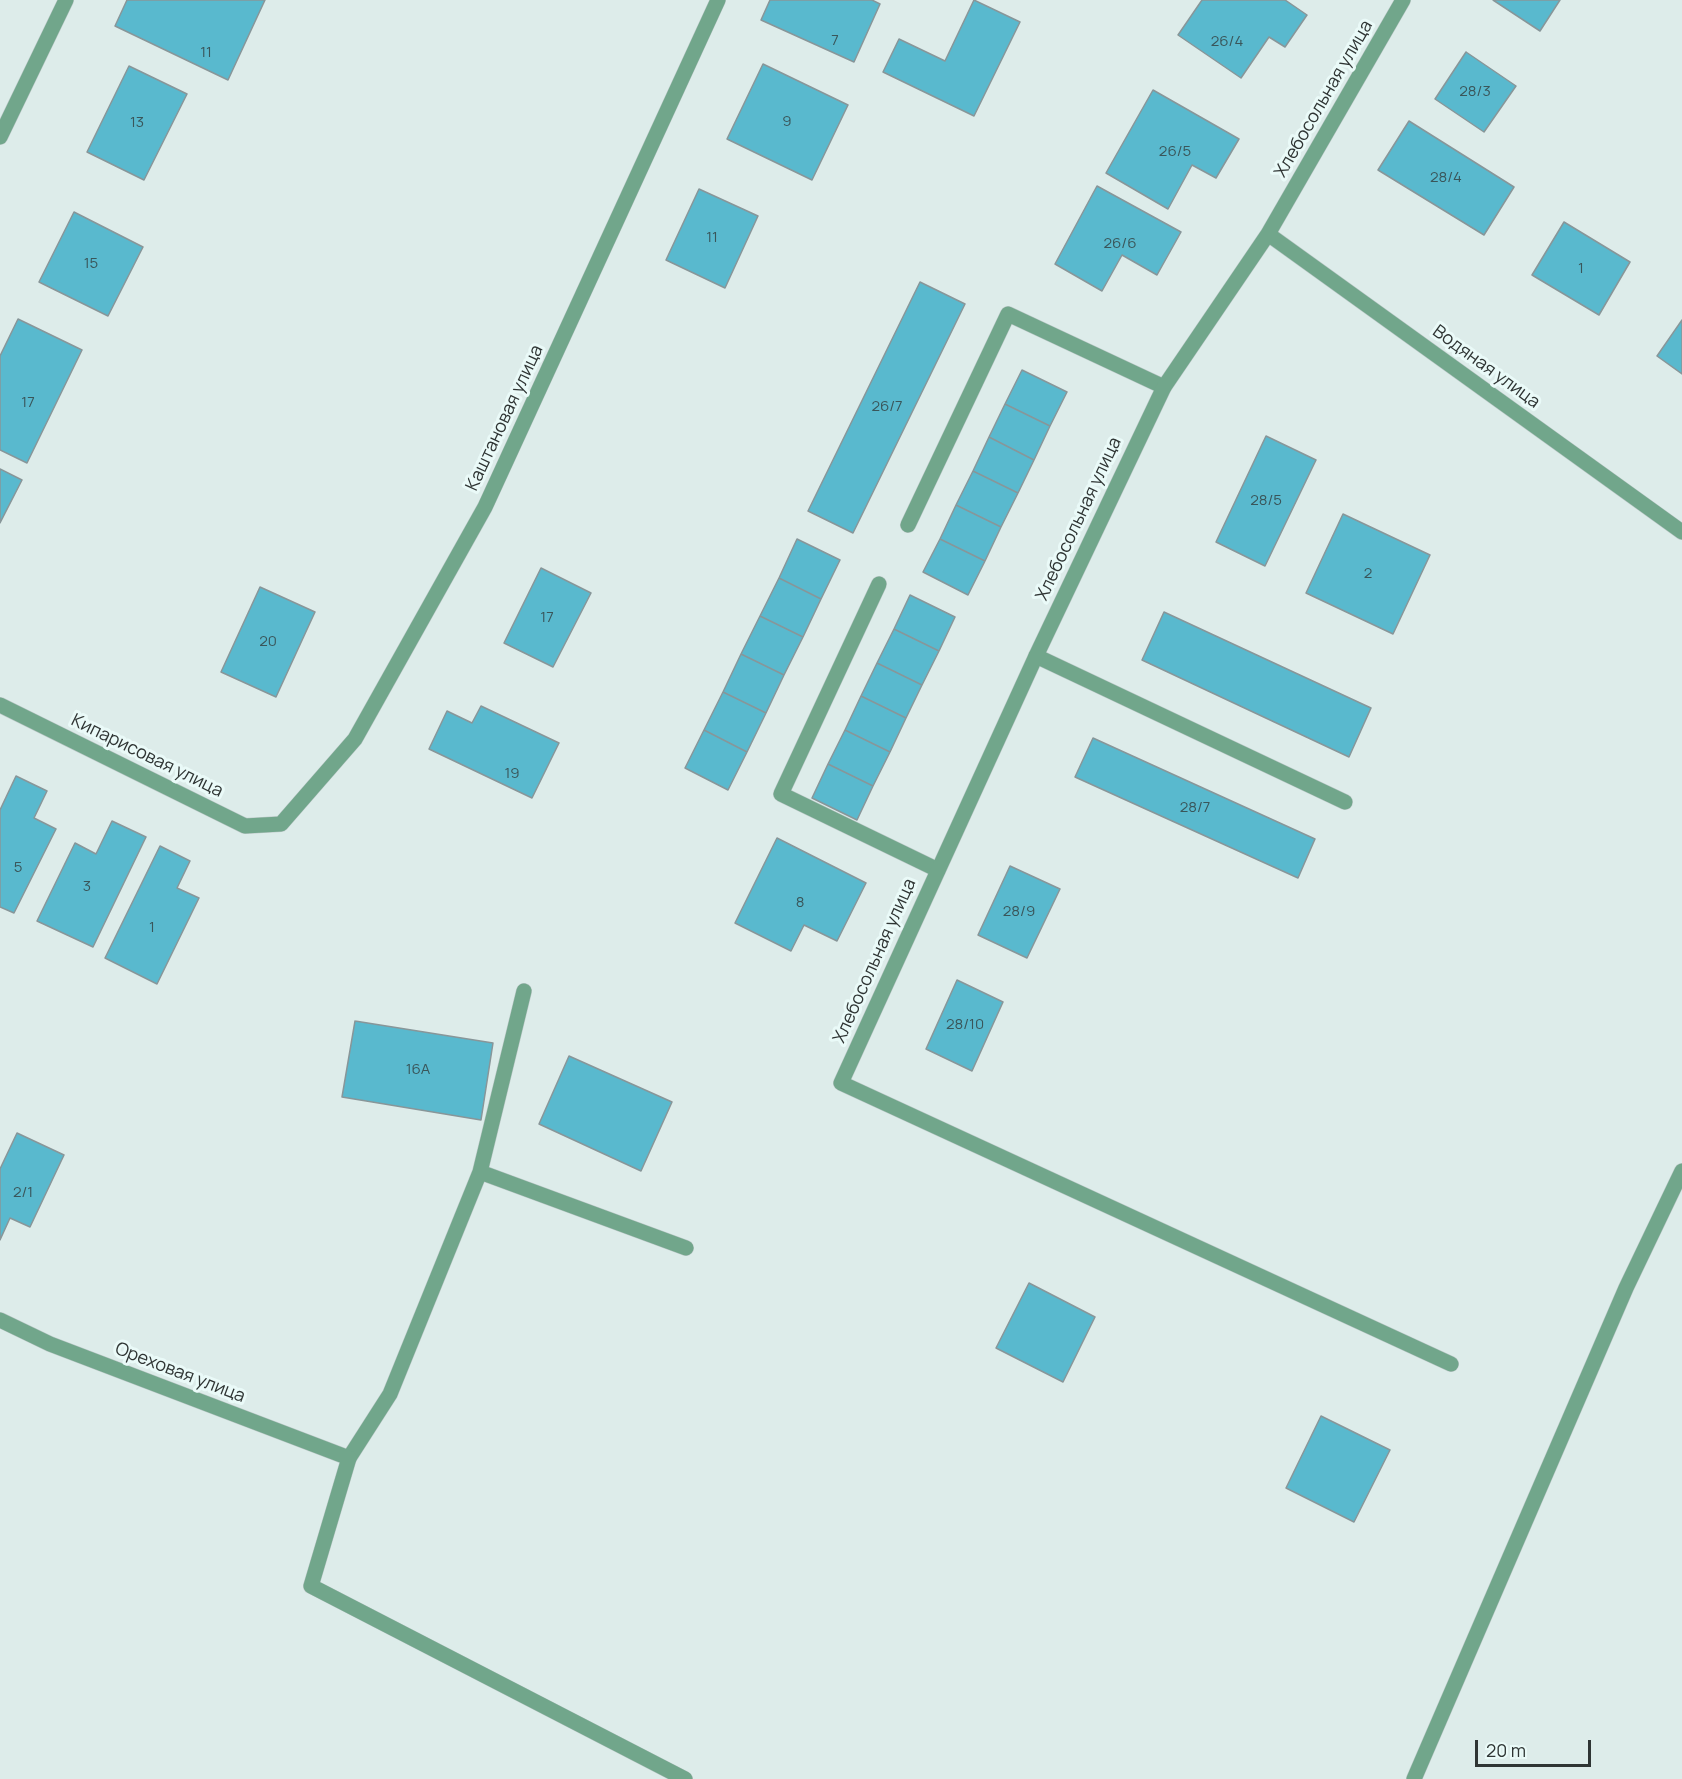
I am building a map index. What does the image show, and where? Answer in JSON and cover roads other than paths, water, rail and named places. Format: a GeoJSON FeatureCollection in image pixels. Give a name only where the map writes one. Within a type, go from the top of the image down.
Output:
{"type":"FeatureCollection","features":[{"type":"Feature","properties":{"kind":"street"},"geometry":{"type":"LineString","coordinates":[[0,137],[66,0]]}},
{"type":"Feature","properties":{"kind":"street","name":"Каштановая улица"},"geometry":{"type":"LineString","coordinates":[[281,824],[355,739],[485,507],[718,0]]}},
{"type":"Feature","properties":{"kind":"street","name":"Хлебосольная улица"},"geometry":{"type":"LineString","coordinates":[[1403,0],[1268,234],[1164,387],[1036,656],[841,1083],[1452,1364]]}},
{"type":"Feature","properties":{"kind":"street","name":"Водяная улица"},"geometry":{"type":"LineString","coordinates":[[1268,234],[1682,532]]}},
{"type":"Feature","properties":{"kind":"street"},"geometry":{"type":"LineString","coordinates":[[908,525],[1008,314],[1164,387]]}},
{"type":"Feature","properties":{"kind":"street"},"geometry":{"type":"LineString","coordinates":[[879,584],[780,794],[938,870]]}},
{"type":"Feature","properties":{"kind":"street"},"geometry":{"type":"LineString","coordinates":[[1036,656],[1345,802]]}},
{"type":"Feature","properties":{"kind":"street","name":"Кипарисовая улица"},"geometry":{"type":"LineString","coordinates":[[0,705],[245,825],[281,824]]}},
{"type":"Feature","properties":{"kind":"street"},"geometry":{"type":"LineString","coordinates":[[524,991],[480,1172],[390,1394],[349,1458],[311,1586],[685,1779]]}},
{"type":"Feature","properties":{"kind":"street"},"geometry":{"type":"LineString","coordinates":[[1413,1779],[1626,1288],[1682,1171]]}},
{"type":"Feature","properties":{"kind":"street"},"geometry":{"type":"LineString","coordinates":[[480,1172],[686,1248]]}},
{"type":"Feature","properties":{"kind":"street","name":"Ореховая улица"},"geometry":{"type":"LineString","coordinates":[[0,1320],[50,1344],[349,1458]]}}]}
